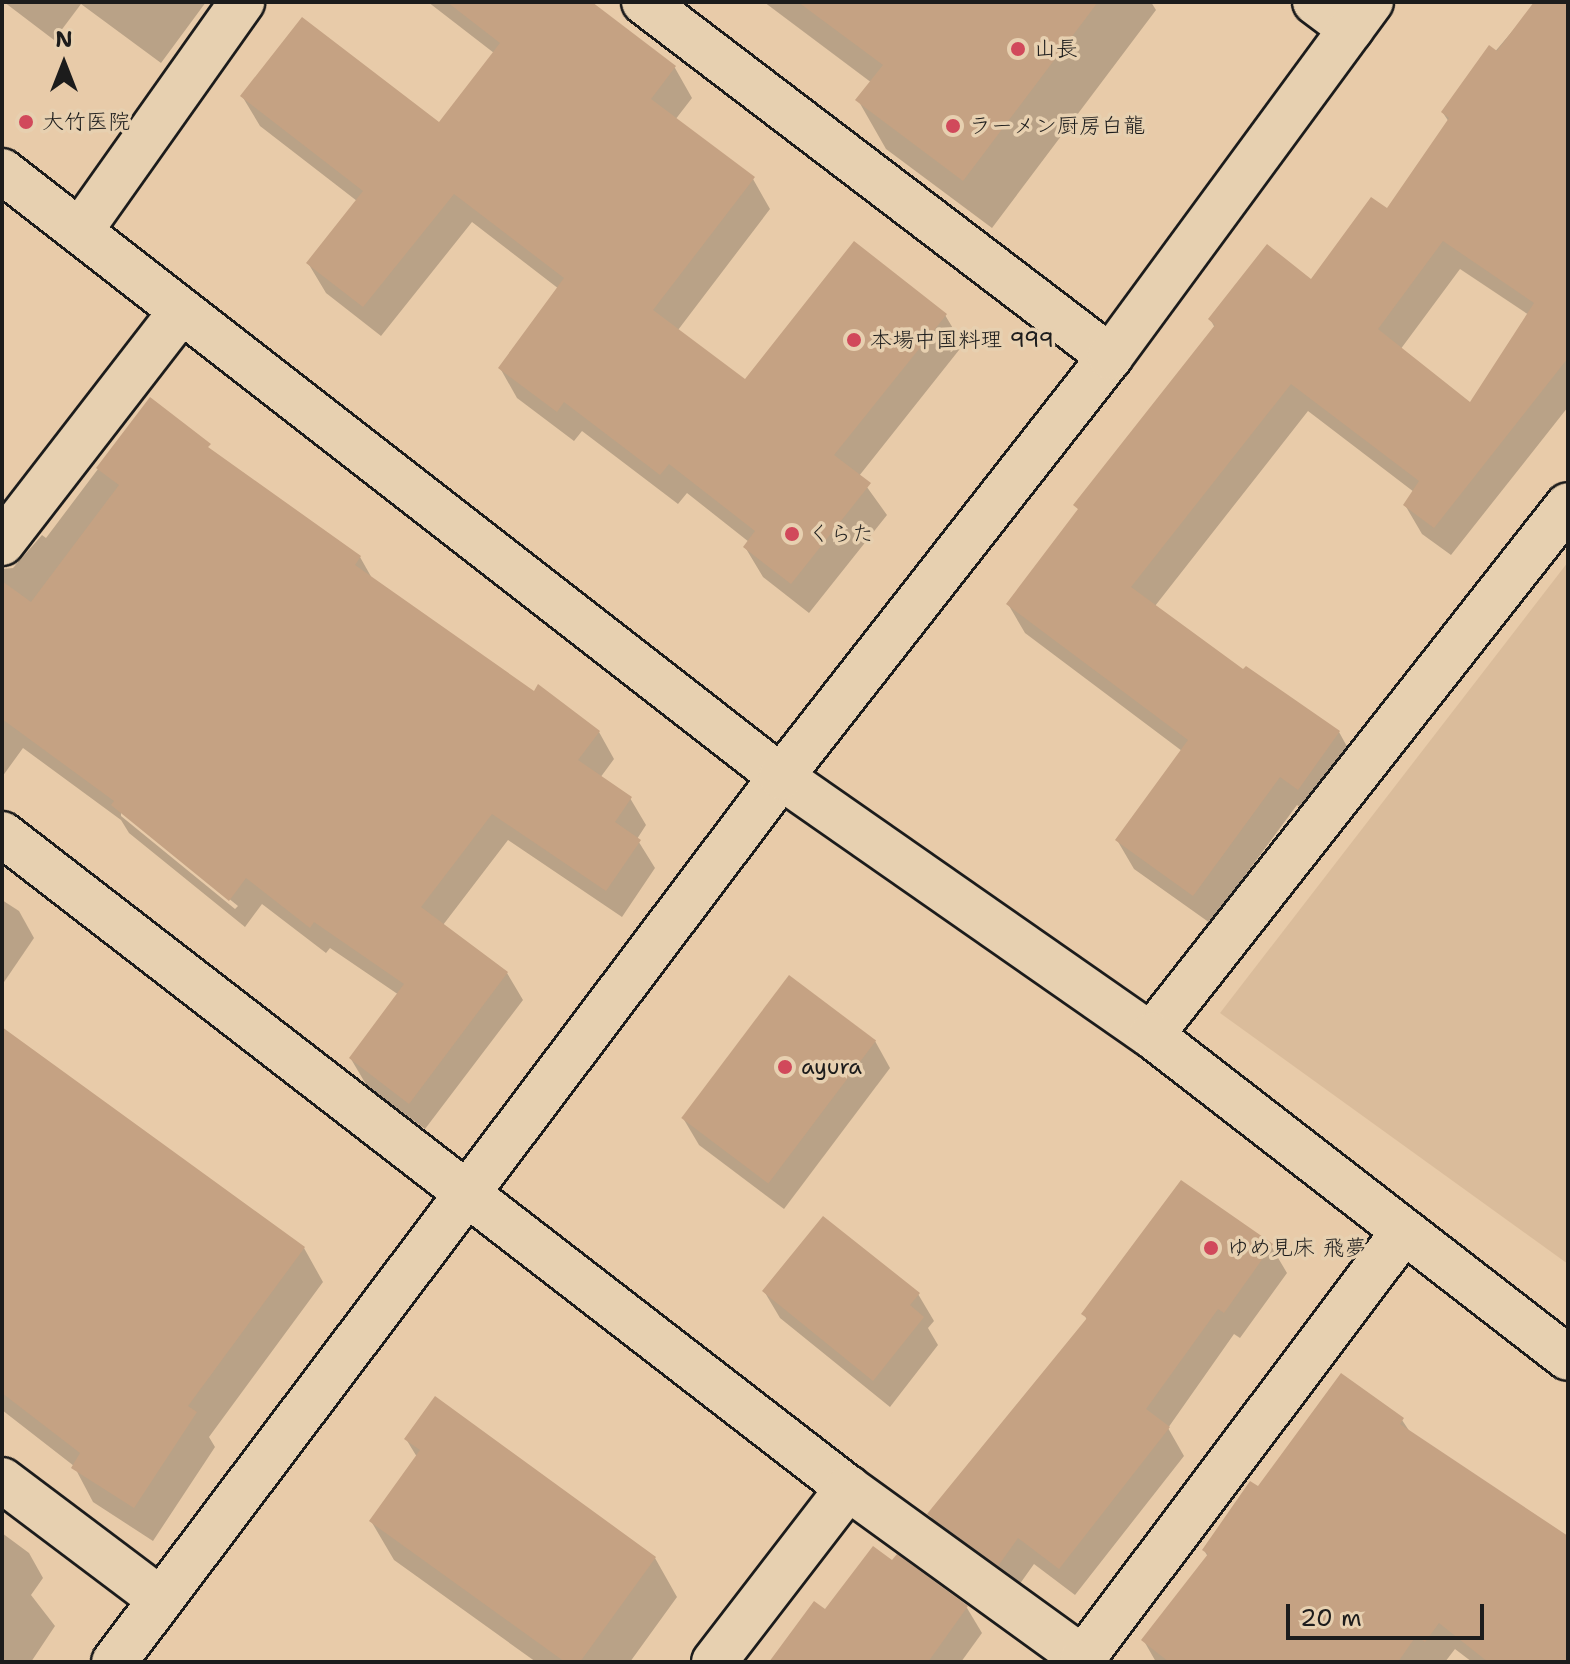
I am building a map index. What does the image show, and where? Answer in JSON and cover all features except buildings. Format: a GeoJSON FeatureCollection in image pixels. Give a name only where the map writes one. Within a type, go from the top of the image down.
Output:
{"type":"FeatureCollection","features":[{"type":"Feature","properties":{"kind":"street"},"geometry":{"type":"LineString","coordinates":[[80,231],[242,2]]}},
{"type":"Feature","properties":{"kind":"street"},"geometry":{"type":"LineString","coordinates":[[644,2],[1110,357]]}},
{"type":"Feature","properties":{"kind":"street"},"geometry":{"type":"LineString","coordinates":[[114,1662],[781,777],[1110,357],[1361,15],[1315,2]]}},
{"type":"Feature","properties":{"kind":"street"},"geometry":{"type":"LineString","coordinates":[[2,171],[180,313],[781,777],[1151,1035],[1568,1358]]}},
{"type":"Feature","properties":{"kind":"street"},"geometry":{"type":"LineString","coordinates":[[2,543],[180,313]]}},
{"type":"Feature","properties":{"kind":"street"},"geometry":{"type":"LineString","coordinates":[[1151,1035],[1568,505]]}},
{"type":"Feature","properties":{"kind":"street"},"geometry":{"type":"LineString","coordinates":[[2,834],[469,1191],[848,1488],[1086,1660],[1404,1231]]}},
{"type":"Feature","properties":{"kind":"street"},"geometry":{"type":"LineString","coordinates":[[2,1480],[160,1599]]}},
{"type":"Feature","properties":{"kind":"street"},"geometry":{"type":"LineString","coordinates":[[714,1662],[848,1488]]}},
{"type":"Feature","properties":{"kind":"shaded area"},"geometry":{"type":"Polygon","coordinates":[[[1568,562],[1568,1264],[1220,1013],[1568,562]]]}},
{"type":"Feature","properties":{"kind":"place","name":"山長"},"geometry":{"type":"Point","coordinates":[1018,49]}},
{"type":"Feature","properties":{"kind":"place","name":"大竹医院"},"geometry":{"type":"Point","coordinates":[26,122]}},
{"type":"Feature","properties":{"kind":"place","name":"ラーメン厨房白龍"},"geometry":{"type":"Point","coordinates":[953,126]}},
{"type":"Feature","properties":{"kind":"place","name":"本場中国料理 999"},"geometry":{"type":"Point","coordinates":[854,340]}},
{"type":"Feature","properties":{"kind":"place","name":"くらた"},"geometry":{"type":"Point","coordinates":[792,534]}},
{"type":"Feature","properties":{"kind":"place","name":"ayura"},"geometry":{"type":"Point","coordinates":[785,1067]}},
{"type":"Feature","properties":{"kind":"place","name":"ゆめ見床 飛夢"},"geometry":{"type":"Point","coordinates":[1211,1248]}}]}
